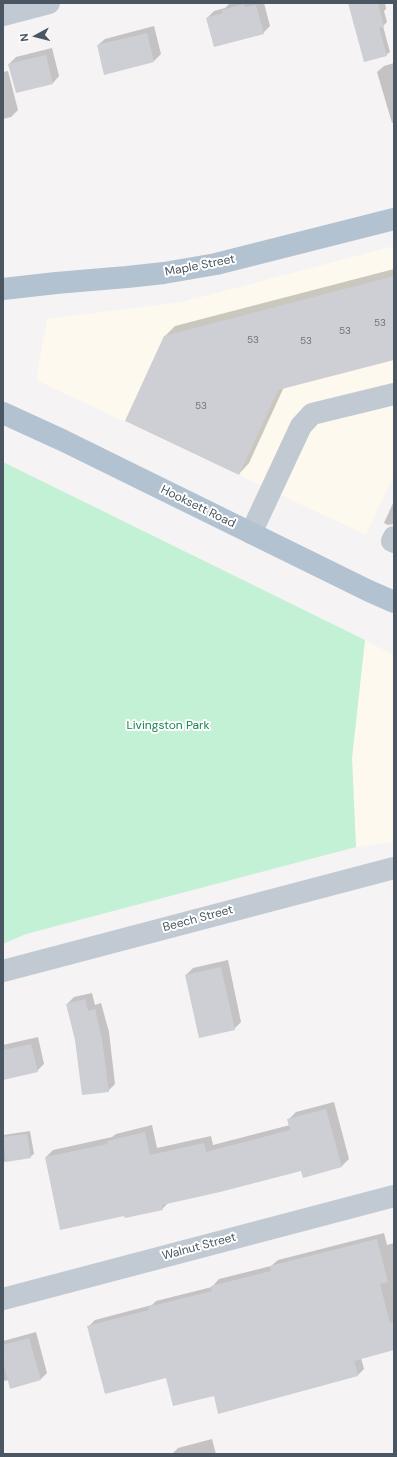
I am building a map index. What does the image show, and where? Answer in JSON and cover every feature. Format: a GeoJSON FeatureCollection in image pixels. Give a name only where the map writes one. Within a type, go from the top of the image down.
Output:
{"type":"FeatureCollection","features":[{"type":"Feature","properties":{"kind":"main road","name":"Maple Street"},"geometry":{"type":"LineString","coordinates":[[3,289],[56,283],[127,278],[216,264],[394,219]]}},
{"type":"Feature","properties":{"kind":"main road","name":"Hooksett Road"},"geometry":{"type":"LineString","coordinates":[[3,413],[62,440],[394,602]]}},
{"type":"Feature","properties":{"kind":"street"},"geometry":{"type":"LineString","coordinates":[[3,15],[48,3]]}},
{"type":"Feature","properties":{"kind":"street"},"geometry":{"type":"LineString","coordinates":[[251,533],[300,426],[312,414],[394,394]]}},
{"type":"Feature","properties":{"kind":"street"},"geometry":{"type":"LineString","coordinates":[[394,537],[392,541],[394,542]]}},
{"type":"Feature","properties":{"kind":"street","name":"Beech Street"},"geometry":{"type":"LineString","coordinates":[[3,971],[394,868]]}},
{"type":"Feature","properties":{"kind":"street","name":"Walnut Street"},"geometry":{"type":"LineString","coordinates":[[3,1298],[394,1196]]}},
{"type":"Feature","properties":{"kind":"shaded area"},"geometry":{"type":"Polygon","coordinates":[[[394,246],[394,474],[366,535],[36,380],[47,319],[182,302],[394,246]]]}},
{"type":"Feature","properties":{"kind":"shaded area"},"geometry":{"type":"Polygon","coordinates":[[[365,640],[389,653],[394,654],[394,842],[356,847],[352,758],[365,640]]]}},
{"type":"Feature","properties":{"kind":"green space","name":"Livingston Park"},"geometry":{"type":"Polygon","coordinates":[[[3,462],[365,640],[352,758],[356,847],[26,934],[3,944],[3,462]]]}},
{"type":"Feature","properties":{"kind":"building"},"geometry":{"type":"Polygon","coordinates":[[[348,3],[378,3],[384,27],[379,28],[387,56],[364,62],[348,3]]]}},
{"type":"Feature","properties":{"kind":"building"},"geometry":{"type":"Polygon","coordinates":[[[244,4],[245,7],[256,5],[264,34],[214,47],[206,18],[223,13],[222,10],[244,4]]]}},
{"type":"Feature","properties":{"kind":"building"},"geometry":{"type":"Polygon","coordinates":[[[147,33],[154,62],[104,75],[97,45],[147,33]]]}},
{"type":"Feature","properties":{"kind":"building"},"geometry":{"type":"Polygon","coordinates":[[[46,55],[53,84],[16,93],[8,64],[46,55]]]}},
{"type":"Feature","properties":{"kind":"building"},"geometry":{"type":"Polygon","coordinates":[[[394,276],[394,360],[278,390],[239,475],[125,421],[164,336],[394,276]]]}},
{"type":"Feature","properties":{"kind":"building"},"geometry":{"type":"Polygon","coordinates":[[[221,967],[235,1030],[199,1038],[185,975],[221,967]]]}},
{"type":"Feature","properties":{"kind":"building"},"geometry":{"type":"Polygon","coordinates":[[[85,999],[88,1011],[95,1009],[102,1039],[109,1092],[82,1095],[75,1040],[66,1004],[85,999]]]}},
{"type":"Feature","properties":{"kind":"building"},"geometry":{"type":"Polygon","coordinates":[[[31,1044],[38,1072],[3,1080],[3,1050],[31,1044]]]}},
{"type":"Feature","properties":{"kind":"building"},"geometry":{"type":"Polygon","coordinates":[[[326,1109],[342,1167],[303,1178],[301,1171],[162,1205],[163,1210],[125,1218],[124,1216],[60,1230],[45,1157],[108,1144],[107,1141],[145,1132],[150,1155],[204,1143],[206,1152],[290,1130],[287,1119],[326,1109]]]}},
{"type":"Feature","properties":{"kind":"building"},"geometry":{"type":"Polygon","coordinates":[[[27,1134],[31,1158],[6,1162],[3,1137],[27,1134]]]}},
{"type":"Feature","properties":{"kind":"building"},"geometry":{"type":"Polygon","coordinates":[[[377,1239],[388,1282],[380,1284],[390,1323],[394,1321],[394,1350],[354,1361],[358,1376],[218,1414],[214,1396],[173,1406],[166,1378],[105,1394],[87,1326],[149,1310],[148,1307],[212,1291],[211,1286],[271,1271],[270,1266],[377,1239]]]}},
{"type":"Feature","properties":{"kind":"building"},"geometry":{"type":"Polygon","coordinates":[[[29,1338],[41,1380],[10,1389],[3,1361],[3,1345],[29,1338]]]}}]}
